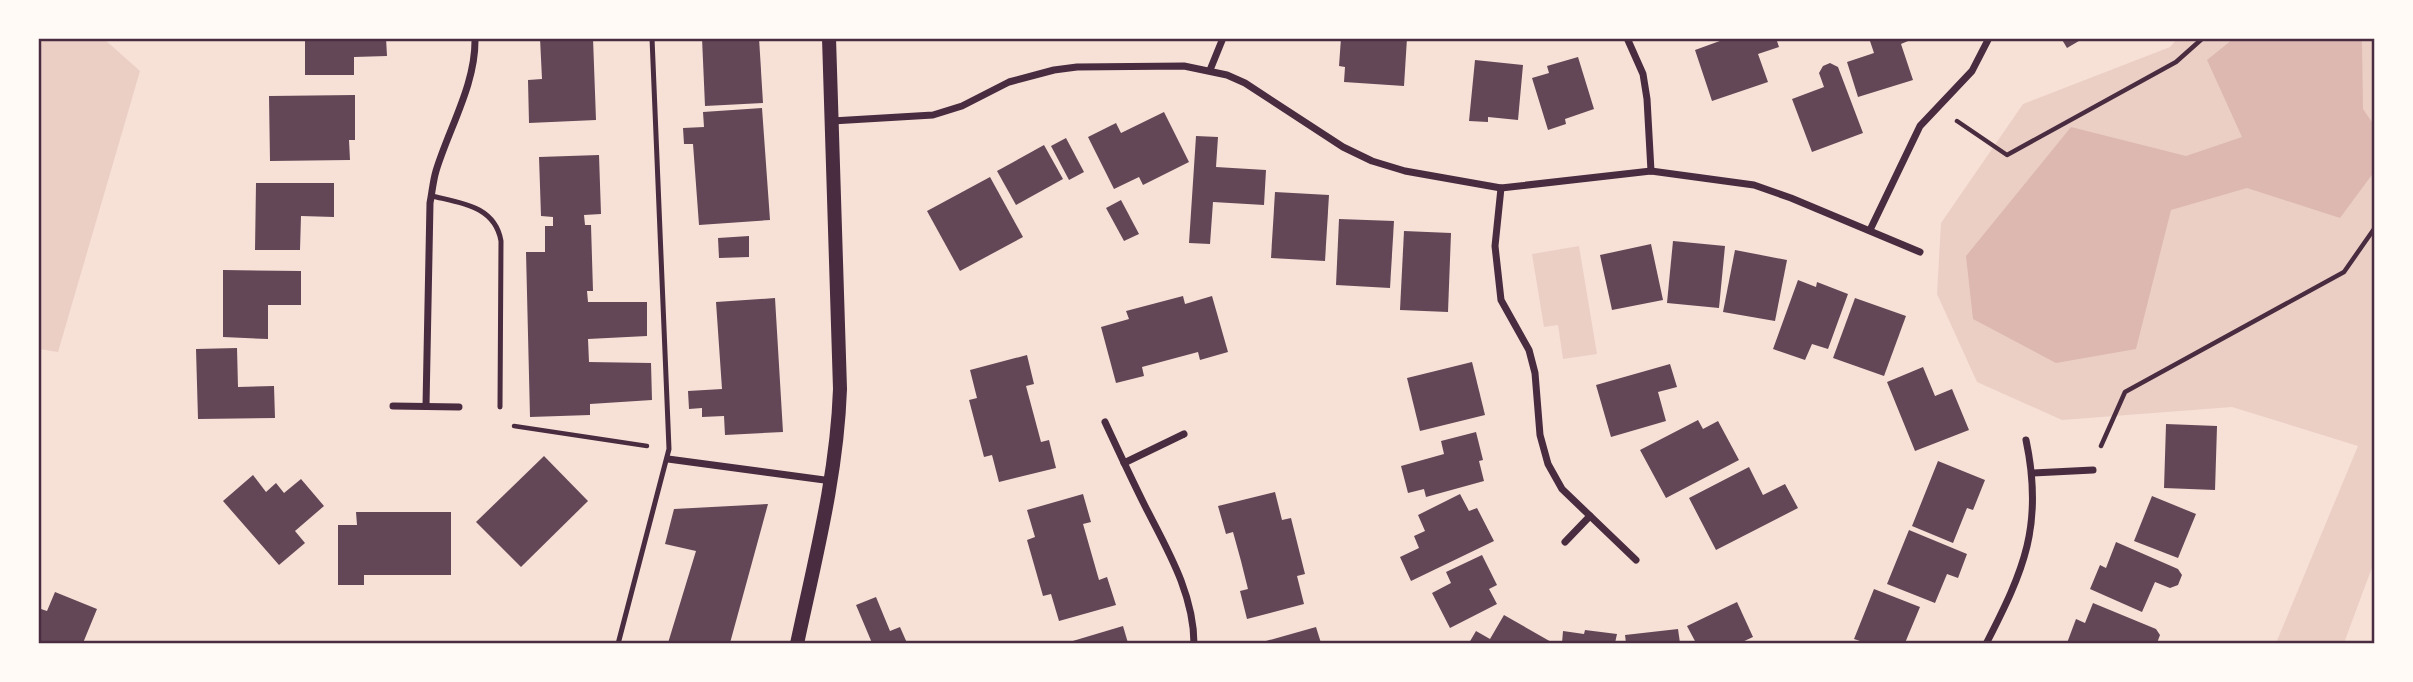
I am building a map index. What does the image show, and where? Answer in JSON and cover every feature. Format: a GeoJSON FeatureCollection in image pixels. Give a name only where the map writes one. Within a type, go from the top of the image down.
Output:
{"type":"FeatureCollection","features":[{"type":"Feature","properties":{"kind":"main road"},"geometry":{"type":"LineString","coordinates":[[797,643],[832,481],[839,428],[829,38]]}},
{"type":"Feature","properties":{"kind":"street"},"geometry":{"type":"LineString","coordinates":[[426,406],[432,196],[436,172],[470,77],[476,50],[475,38]]}},
{"type":"Feature","properties":{"kind":"street"},"geometry":{"type":"LineString","coordinates":[[1210,70],[1223,38]]}},
{"type":"Feature","properties":{"kind":"street"},"geometry":{"type":"LineString","coordinates":[[1627,38],[1643,74],[1651,170]]}},
{"type":"Feature","properties":{"kind":"street"},"geometry":{"type":"LineString","coordinates":[[1870,230],[1920,126],[1972,71],[1989,38]]}},
{"type":"Feature","properties":{"kind":"street"},"geometry":{"type":"LineString","coordinates":[[831,121],[933,115],[962,106],[1009,82],[1054,70],[1077,67],[1184,66],[1210,70],[1245,83],[1343,147],[1372,161],[1405,171],[1501,188],[1651,170],[1754,185],[1920,252]]}},
{"type":"Feature","properties":{"kind":"street"},"geometry":{"type":"LineString","coordinates":[[1501,188],[1495,246],[1501,300],[1529,350],[1535,373],[1540,435],[1548,464],[1562,489],[1636,560]]}},
{"type":"Feature","properties":{"kind":"street"},"geometry":{"type":"LineString","coordinates":[[393,405],[459,407]]}},
{"type":"Feature","properties":{"kind":"street"},"geometry":{"type":"LineString","coordinates":[[1105,422],[1174,562],[1194,627],[1194,643]]}},
{"type":"Feature","properties":{"kind":"street"},"geometry":{"type":"LineString","coordinates":[[1124,463],[1184,434]]}},
{"type":"Feature","properties":{"kind":"street"},"geometry":{"type":"LineString","coordinates":[[1986,643],[2014,590],[2025,557],[2032,522],[2033,473],[2026,440]]}},
{"type":"Feature","properties":{"kind":"street"},"geometry":{"type":"LineString","coordinates":[[668,460],[832,481]]}},
{"type":"Feature","properties":{"kind":"street"},"geometry":{"type":"LineString","coordinates":[[2033,473],[2093,470]]}},
{"type":"Feature","properties":{"kind":"street"},"geometry":{"type":"LineString","coordinates":[[1565,542],[1590,516]]}},
{"type":"Feature","properties":{"kind":"lane"},"geometry":{"type":"LineString","coordinates":[[618,643],[669,450],[652,38]]}},
{"type":"Feature","properties":{"kind":"lane"},"geometry":{"type":"LineString","coordinates":[[432,196],[484,211],[499,228],[502,241],[500,407]]}},
{"type":"Feature","properties":{"kind":"path"},"geometry":{"type":"LineString","coordinates":[[1937,107],[2007,155],[2176,62],[2203,38]]}},
{"type":"Feature","properties":{"kind":"path"},"geometry":{"type":"LineString","coordinates":[[2093,470],[2105,432],[2125,392],[2344,272],[2375,229]]}},
{"type":"Feature","properties":{"kind":"path"},"geometry":{"type":"LineString","coordinates":[[509,425],[669,450]]}},
{"type":"Feature","properties":{"kind":"shaded area"},"geometry":{"type":"Polygon","coordinates":[[[39,38],[104,39],[140,71],[58,352],[39,349],[39,38]]]}},
{"type":"Feature","properties":{"kind":"shaded area"},"geometry":{"type":"Polygon","coordinates":[[[2177,39],[2374,39],[2374,562],[2344,643],[2276,643],[2358,446],[2232,407],[2062,420],[1977,382],[1937,294],[1941,223],[2023,104],[2170,47],[2177,39]]]}},
{"type":"Feature","properties":{"kind":"shaded area"},"geometry":{"type":"Polygon","coordinates":[[[2233,39],[2359,39],[2362,42],[2363,109],[2374,125],[2374,172],[2340,218],[2247,188],[2171,210],[2136,349],[2056,363],[1973,319],[1966,256],[2071,127],[2186,156],[2242,137],[2207,60],[2233,39]]]}},
{"type":"Feature","properties":{"kind":"shaded area"},"geometry":{"type":"Polygon","coordinates":[[[1579,246],[1597,354],[1563,359],[1558,325],[1544,327],[1532,254],[1579,246]]]}},
{"type":"Feature","properties":{"kind":"building"},"geometry":{"type":"Polygon","coordinates":[[[305,38],[386,38],[387,56],[354,57],[354,75],[305,75],[305,38]]]}},
{"type":"Feature","properties":{"kind":"building"},"geometry":{"type":"Polygon","coordinates":[[[540,38],[593,38],[596,120],[529,123],[528,80],[542,79],[540,38]]]}},
{"type":"Feature","properties":{"kind":"building"},"geometry":{"type":"Polygon","coordinates":[[[702,38],[759,38],[763,103],[705,106],[702,38]]]}},
{"type":"Feature","properties":{"kind":"building"},"geometry":{"type":"Polygon","coordinates":[[[1341,38],[1407,38],[1404,86],[1344,82],[1345,67],[1339,66],[1341,38]]]}},
{"type":"Feature","properties":{"kind":"building"},"geometry":{"type":"Polygon","coordinates":[[[1728,38],[1776,38],[1779,47],[1758,54],[1768,82],[1712,101],[1695,50],[1728,38]]]}},
{"type":"Feature","properties":{"kind":"building"},"geometry":{"type":"Polygon","coordinates":[[[1869,38],[1915,38],[1901,44],[1913,80],[1858,97],[1847,62],[1874,53],[1869,38]]]}},
{"type":"Feature","properties":{"kind":"building"},"geometry":{"type":"Polygon","coordinates":[[[2061,38],[2084,38],[2067,48],[2061,38]]]}},
{"type":"Feature","properties":{"kind":"building"},"geometry":{"type":"Polygon","coordinates":[[[1578,57],[1594,109],[1565,119],[1566,124],[1548,130],[1532,78],[1549,73],[1547,66],[1578,57]]]}},
{"type":"Feature","properties":{"kind":"building"},"geometry":{"type":"Polygon","coordinates":[[[1475,60],[1523,65],[1518,120],[1488,117],[1488,122],[1469,121],[1475,60]]]}},
{"type":"Feature","properties":{"kind":"building"},"geometry":{"type":"Polygon","coordinates":[[[1830,63],[1838,67],[1863,133],[1812,152],[1792,99],[1824,87],[1819,73],[1823,66],[1830,63]]]}},
{"type":"Feature","properties":{"kind":"building"},"geometry":{"type":"Polygon","coordinates":[[[355,95],[355,140],[349,140],[350,160],[270,161],[269,96],[355,95]]]}},
{"type":"Feature","properties":{"kind":"building"},"geometry":{"type":"Polygon","coordinates":[[[762,108],[770,220],[699,225],[693,144],[684,144],[683,128],[704,127],[703,112],[762,108]]]}},
{"type":"Feature","properties":{"kind":"building"},"geometry":{"type":"Polygon","coordinates":[[[1164,112],[1189,162],[1143,185],[1139,177],[1114,189],[1088,137],[1116,123],[1121,133],[1164,112]]]}},
{"type":"Feature","properties":{"kind":"building"},"geometry":{"type":"Polygon","coordinates":[[[1196,136],[1218,137],[1216,167],[1266,170],[1264,205],[1213,202],[1210,244],[1189,243],[1196,136]]]}},
{"type":"Feature","properties":{"kind":"building"},"geometry":{"type":"Polygon","coordinates":[[[1066,138],[1084,172],[1069,180],[1051,146],[1066,138]]]}},
{"type":"Feature","properties":{"kind":"building"},"geometry":{"type":"Polygon","coordinates":[[[1044,145],[1063,179],[1016,205],[997,171],[1044,145]]]}},
{"type":"Feature","properties":{"kind":"building"},"geometry":{"type":"Polygon","coordinates":[[[599,155],[601,214],[584,215],[585,225],[591,225],[593,291],[587,291],[588,302],[647,302],[647,336],[588,339],[589,362],[651,363],[652,400],[590,404],[590,415],[530,417],[526,252],[545,252],[545,226],[553,226],[553,217],[541,216],[539,157],[599,155]]]}},
{"type":"Feature","properties":{"kind":"building"},"geometry":{"type":"Polygon","coordinates":[[[990,177],[1023,237],[960,271],[927,211],[990,177]]]}},
{"type":"Feature","properties":{"kind":"building"},"geometry":{"type":"Polygon","coordinates":[[[256,183],[334,183],[334,217],[301,216],[300,250],[255,250],[256,183]]]}},
{"type":"Feature","properties":{"kind":"building"},"geometry":{"type":"Polygon","coordinates":[[[1275,192],[1329,195],[1325,261],[1271,258],[1275,192]]]}},
{"type":"Feature","properties":{"kind":"building"},"geometry":{"type":"Polygon","coordinates":[[[1121,200],[1139,234],[1124,241],[1106,208],[1121,200]]]}},
{"type":"Feature","properties":{"kind":"building"},"geometry":{"type":"Polygon","coordinates":[[[1339,219],[1394,221],[1390,288],[1336,285],[1339,219]]]}},
{"type":"Feature","properties":{"kind":"building"},"geometry":{"type":"Polygon","coordinates":[[[1404,231],[1451,233],[1448,312],[1400,310],[1404,231]]]}},
{"type":"Feature","properties":{"kind":"building"},"geometry":{"type":"Polygon","coordinates":[[[749,236],[749,257],[719,258],[718,238],[749,236]]]}},
{"type":"Feature","properties":{"kind":"building"},"geometry":{"type":"Polygon","coordinates":[[[1673,241],[1725,246],[1719,308],[1667,303],[1673,241]]]}},
{"type":"Feature","properties":{"kind":"building"},"geometry":{"type":"Polygon","coordinates":[[[1651,244],[1663,300],[1612,310],[1600,255],[1651,244]]]}},
{"type":"Feature","properties":{"kind":"building"},"geometry":{"type":"Polygon","coordinates":[[[1735,250],[1787,260],[1775,321],[1723,312],[1735,250]]]}},
{"type":"Feature","properties":{"kind":"building"},"geometry":{"type":"Polygon","coordinates":[[[223,270],[301,271],[301,305],[268,305],[268,339],[223,337],[223,270]]]}},
{"type":"Feature","properties":{"kind":"building"},"geometry":{"type":"Polygon","coordinates":[[[1798,280],[1816,287],[1817,282],[1848,294],[1828,349],[1812,344],[1805,360],[1773,349],[1798,280]]]}},
{"type":"Feature","properties":{"kind":"building"},"geometry":{"type":"Polygon","coordinates":[[[1183,296],[1185,304],[1212,296],[1228,352],[1200,360],[1198,352],[1142,367],[1144,376],[1116,383],[1101,327],[1129,319],[1126,311],[1183,296]]]}},
{"type":"Feature","properties":{"kind":"building"},"geometry":{"type":"Polygon","coordinates":[[[775,298],[783,432],[725,435],[724,416],[702,417],[702,408],[689,409],[688,391],[722,389],[716,302],[775,298]]]}},
{"type":"Feature","properties":{"kind":"building"},"geometry":{"type":"Polygon","coordinates":[[[1855,298],[1906,316],[1884,376],[1833,358],[1855,298]]]}},
{"type":"Feature","properties":{"kind":"building"},"geometry":{"type":"Polygon","coordinates":[[[237,348],[238,387],[274,386],[275,418],[198,419],[196,349],[237,348]]]}},
{"type":"Feature","properties":{"kind":"building"},"geometry":{"type":"Polygon","coordinates":[[[1027,355],[1034,384],[1026,386],[1041,442],[1049,440],[1056,468],[999,482],[992,455],[984,457],[969,400],[977,398],[970,370],[1027,355]]]}},
{"type":"Feature","properties":{"kind":"building"},"geometry":{"type":"Polygon","coordinates":[[[1472,362],[1485,415],[1420,431],[1407,378],[1472,362]]]}},
{"type":"Feature","properties":{"kind":"building"},"geometry":{"type":"Polygon","coordinates":[[[1670,364],[1677,387],[1658,392],[1666,421],[1611,437],[1596,385],[1670,364]]]}},
{"type":"Feature","properties":{"kind":"building"},"geometry":{"type":"Polygon","coordinates":[[[1923,367],[1935,396],[1952,389],[1969,430],[1915,451],[1887,382],[1923,367]]]}},
{"type":"Feature","properties":{"kind":"building"},"geometry":{"type":"Polygon","coordinates":[[[1698,420],[1703,429],[1718,421],[1739,460],[1666,498],[1640,450],[1698,420]]]}},
{"type":"Feature","properties":{"kind":"building"},"geometry":{"type":"Polygon","coordinates":[[[2166,424],[2217,426],[2215,490],[2164,488],[2166,424]]]}},
{"type":"Feature","properties":{"kind":"building"},"geometry":{"type":"Polygon","coordinates":[[[1476,432],[1483,460],[1479,461],[1484,481],[1426,497],[1424,489],[1408,493],[1401,466],[1444,454],[1441,441],[1476,432]]]}},
{"type":"Feature","properties":{"kind":"building"},"geometry":{"type":"Polygon","coordinates":[[[544,456],[588,501],[521,567],[476,522],[544,456]]]}},
{"type":"Feature","properties":{"kind":"building"},"geometry":{"type":"Polygon","coordinates":[[[1938,461],[1985,480],[1973,510],[1967,508],[1953,543],[1912,526],[1938,461]]]}},
{"type":"Feature","properties":{"kind":"building"},"geometry":{"type":"Polygon","coordinates":[[[1749,467],[1763,495],[1785,484],[1798,508],[1716,550],[1689,498],[1749,467]]]}},
{"type":"Feature","properties":{"kind":"building"},"geometry":{"type":"Polygon","coordinates":[[[253,475],[266,492],[276,483],[284,493],[301,479],[324,506],[295,531],[305,543],[279,565],[223,501],[253,475]]]}},
{"type":"Feature","properties":{"kind":"building"},"geometry":{"type":"Polygon","coordinates":[[[1275,492],[1282,520],[1291,518],[1305,574],[1297,576],[1304,604],[1247,619],[1240,591],[1248,589],[1241,561],[1233,532],[1226,534],[1218,506],[1275,492]]]}},
{"type":"Feature","properties":{"kind":"building"},"geometry":{"type":"Polygon","coordinates":[[[1083,494],[1091,522],[1083,524],[1099,580],[1107,577],[1116,605],[1059,621],[1051,594],[1043,596],[1027,540],[1035,537],[1027,510],[1083,494]]]}},
{"type":"Feature","properties":{"kind":"building"},"geometry":{"type":"Polygon","coordinates":[[[1460,494],[1469,511],[1477,508],[1494,541],[1411,581],[1400,557],[1419,548],[1414,536],[1425,531],[1418,515],[1460,494]]]}},
{"type":"Feature","properties":{"kind":"building"},"geometry":{"type":"Polygon","coordinates":[[[2152,496],[2196,514],[2178,558],[2134,541],[2152,496]]]}},
{"type":"Feature","properties":{"kind":"building"},"geometry":{"type":"Polygon","coordinates":[[[768,504],[730,643],[668,643],[696,551],[665,544],[674,509],[768,504]]]}},
{"type":"Feature","properties":{"kind":"building"},"geometry":{"type":"Polygon","coordinates":[[[356,512],[451,512],[451,575],[364,575],[364,585],[338,585],[338,525],[357,525],[356,512]]]}},
{"type":"Feature","properties":{"kind":"building"},"geometry":{"type":"Polygon","coordinates":[[[1909,530],[1967,554],[1958,578],[1947,574],[1935,603],[1887,584],[1909,530]]]}},
{"type":"Feature","properties":{"kind":"building"},"geometry":{"type":"Polygon","coordinates":[[[2116,542],[2178,569],[2182,575],[2178,585],[2170,588],[2155,582],[2142,612],[2090,589],[2100,565],[2106,568],[2116,542]]]}},
{"type":"Feature","properties":{"kind":"building"},"geometry":{"type":"Polygon","coordinates":[[[1482,555],[1497,585],[1489,589],[1497,604],[1450,628],[1432,593],[1451,583],[1446,572],[1482,555]]]}},
{"type":"Feature","properties":{"kind":"building"},"geometry":{"type":"Polygon","coordinates":[[[1874,589],[1920,607],[1905,643],[1866,643],[1854,639],[1874,589]]]}},
{"type":"Feature","properties":{"kind":"building"},"geometry":{"type":"Polygon","coordinates":[[[55,592],[97,609],[83,643],[38,643],[38,608],[47,611],[55,592]]]}},
{"type":"Feature","properties":{"kind":"building"},"geometry":{"type":"Polygon","coordinates":[[[876,597],[890,631],[900,627],[907,643],[872,643],[856,605],[876,597]]]}},
{"type":"Feature","properties":{"kind":"building"},"geometry":{"type":"Polygon","coordinates":[[[1737,602],[1753,637],[1740,643],[1696,643],[1687,626],[1737,602]]]}},
{"type":"Feature","properties":{"kind":"building"},"geometry":{"type":"Polygon","coordinates":[[[2093,603],[2156,629],[2160,635],[2157,643],[2067,643],[2076,619],[2085,623],[2093,603]]]}},
{"type":"Feature","properties":{"kind":"building"},"geometry":{"type":"Polygon","coordinates":[[[1504,615],[1553,643],[1469,643],[1476,631],[1490,639],[1504,615]]]}},
{"type":"Feature","properties":{"kind":"building"},"geometry":{"type":"Polygon","coordinates":[[[1123,626],[1128,643],[1066,643],[1123,626]]]}},
{"type":"Feature","properties":{"kind":"building"},"geometry":{"type":"Polygon","coordinates":[[[1316,627],[1321,643],[1259,643],[1316,627]]]}},
{"type":"Feature","properties":{"kind":"building"},"geometry":{"type":"Polygon","coordinates":[[[1678,629],[1680,643],[1626,643],[1625,635],[1678,629]]]}},
{"type":"Feature","properties":{"kind":"building"},"geometry":{"type":"Polygon","coordinates":[[[1585,630],[1617,634],[1615,643],[1562,643],[1563,631],[1584,634],[1585,630]]]}}]}
